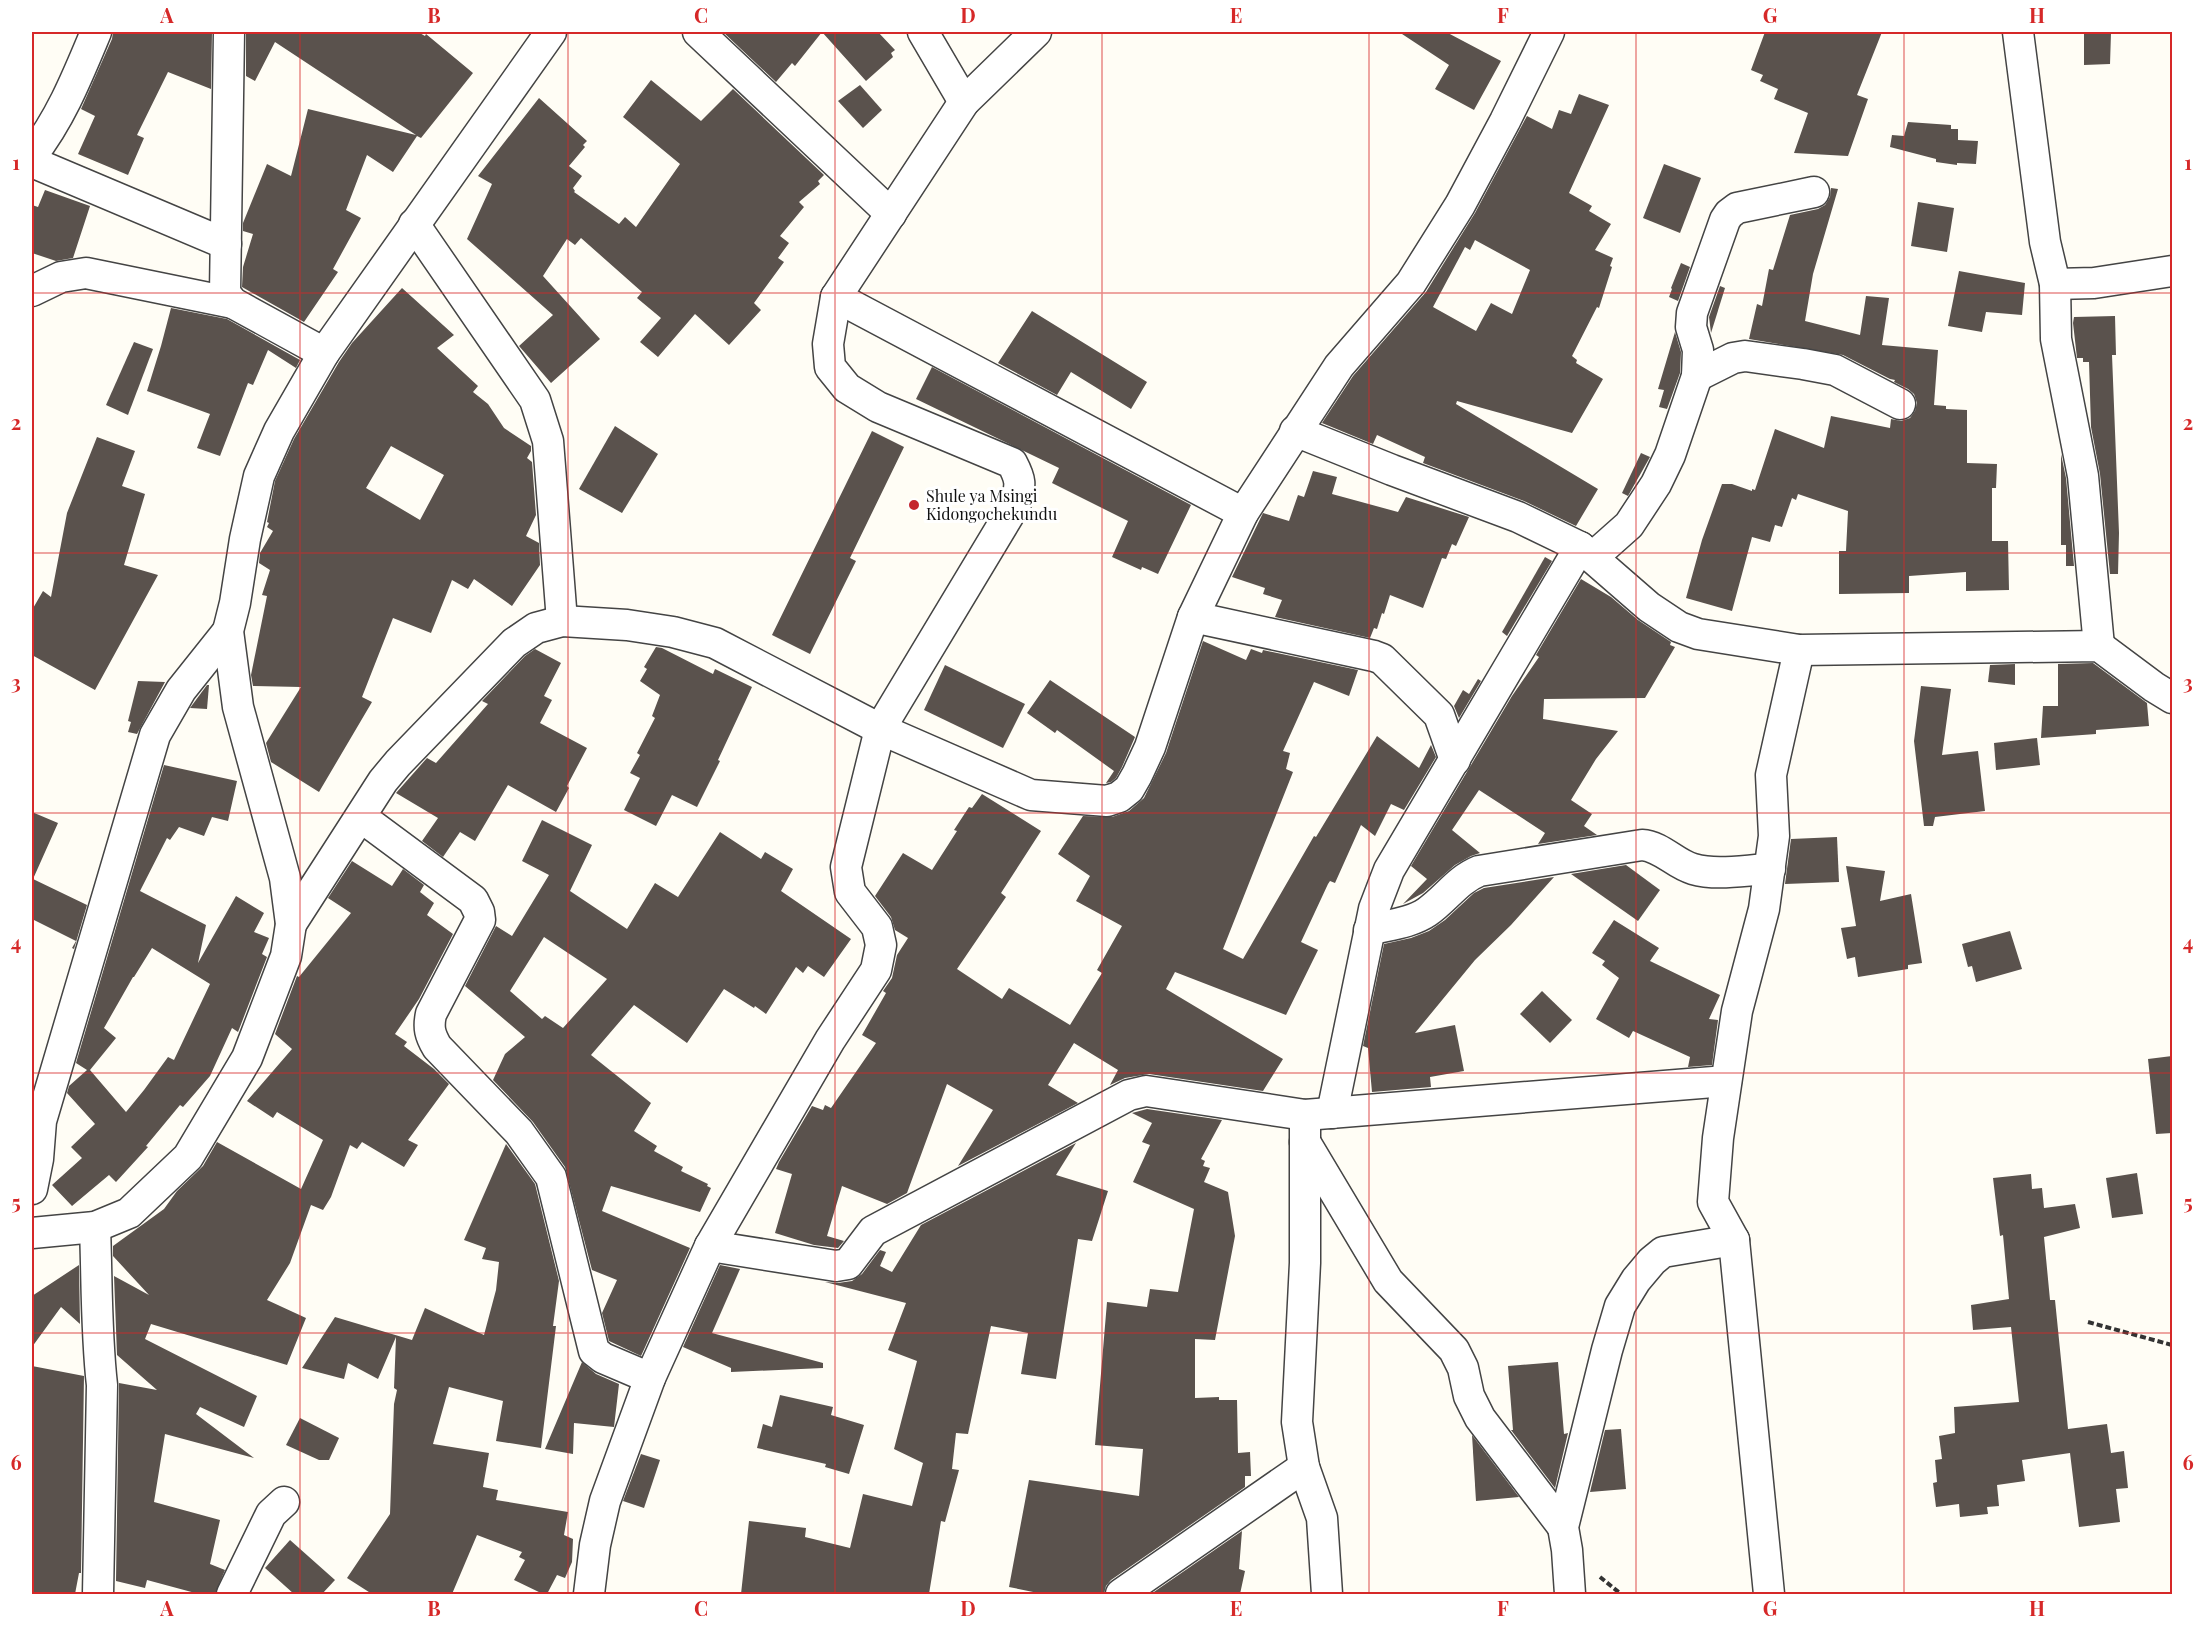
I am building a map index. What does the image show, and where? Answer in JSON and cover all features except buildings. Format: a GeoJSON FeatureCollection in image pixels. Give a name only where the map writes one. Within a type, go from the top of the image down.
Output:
{"type":"FeatureCollection","features":[{"type":"Feature","properties":{"kind":"street"},"geometry":{"type":"LineString","coordinates":[[32,155],[57,118],[96,32]]}},
{"type":"Feature","properties":{"kind":"street"},"geometry":{"type":"LineString","coordinates":[[229,32],[225,293],[233,303]]}},
{"type":"Feature","properties":{"kind":"street"},"geometry":{"type":"LineString","coordinates":[[32,1233],[95,1227],[129,1213],[188,1158],[247,1058],[286,956],[291,924],[285,878],[238,707],[228,631],[245,539],[260,476],[279,431],[324,353],[551,32]]}},
{"type":"Feature","properties":{"kind":"street"},"geometry":{"type":"LineString","coordinates":[[698,32],[891,214]]}},
{"type":"Feature","properties":{"kind":"street"},"geometry":{"type":"LineString","coordinates":[[923,32],[964,102]]}},
{"type":"Feature","properties":{"kind":"street"},"geometry":{"type":"LineString","coordinates":[[589,1594],[595,1545],[605,1501],[650,1378],[710,1246],[830,1040],[876,970],[881,945],[877,927],[850,892],[846,867],[880,729],[1016,503],[1020,488],[1020,477],[1012,464],[878,407],[847,388],[830,367],[828,344],[836,297],[964,102],[1036,32]]}},
{"type":"Feature","properties":{"kind":"street"},"geometry":{"type":"LineString","coordinates":[[291,924],[398,763],[514,643],[536,628],[562,621],[627,625],[673,632],[715,643],[880,729],[1031,795],[1107,801],[1119,797],[1129,789],[1149,747],[1193,617],[1243,513],[1340,366],[1411,283],[1460,205],[1549,32]]}},
{"type":"Feature","properties":{"kind":"street"},"geometry":{"type":"LineString","coordinates":[[2018,32],[2045,242],[2055,284],[2056,339],[2083,476],[2099,646]]}},
{"type":"Feature","properties":{"kind":"street"},"geometry":{"type":"LineString","coordinates":[[32,162],[226,244]]}},
{"type":"Feature","properties":{"kind":"street"},"geometry":{"type":"LineString","coordinates":[[1327,1594],[1322,1518],[1304,1467],[1297,1422],[1314,1123],[1374,909],[1389,870],[1455,760],[1587,552],[1629,525],[1656,484],[1670,455],[1697,376],[1698,350],[1690,327],[1691,318],[1725,220],[1737,208],[1814,192]]}},
{"type":"Feature","properties":{"kind":"street"},"geometry":{"type":"LineString","coordinates":[[414,224],[535,400],[548,441],[562,621]]}},
{"type":"Feature","properties":{"kind":"street"},"geometry":{"type":"LineString","coordinates":[[2055,284],[2094,284],[2172,271]]}},
{"type":"Feature","properties":{"kind":"street"},"geometry":{"type":"LineString","coordinates":[[32,291],[61,277],[86,273],[233,303],[324,353]]}},
{"type":"Feature","properties":{"kind":"street"},"geometry":{"type":"LineString","coordinates":[[2056,339],[2060,326],[2094,284]]}},
{"type":"Feature","properties":{"kind":"street"},"geometry":{"type":"LineString","coordinates":[[836,297],[1243,513]]}},
{"type":"Feature","properties":{"kind":"street"},"geometry":{"type":"LineString","coordinates":[[1697,376],[1733,358],[1745,356],[1835,370],[1900,404]]}},
{"type":"Feature","properties":{"kind":"street"},"geometry":{"type":"LineString","coordinates":[[1295,431],[1508,513],[1587,552],[1649,608],[1679,627],[1698,634],[1799,650],[2099,646],[2125,667],[2172,698]]}},
{"type":"Feature","properties":{"kind":"street"},"geometry":{"type":"LineString","coordinates":[[1193,617],[1382,659],[1438,715],[1455,760]]}},
{"type":"Feature","properties":{"kind":"street"},"geometry":{"type":"LineString","coordinates":[[32,1190],[38,1159],[36,1118],[155,735],[181,690],[228,631]]}},
{"type":"Feature","properties":{"kind":"street"},"geometry":{"type":"LineString","coordinates":[[1769,1594],[1734,1240],[1713,1202],[1718,1138],[1737,1011],[1764,909],[1770,869],[1773,836],[1771,775],[1799,650]]}},
{"type":"Feature","properties":{"kind":"street"},"geometry":{"type":"LineString","coordinates":[[360,817],[473,900],[477,906],[480,920],[431,1014],[428,1026],[430,1035],[437,1047],[519,1132],[551,1178],[594,1351],[603,1358],[650,1378]]}},
{"type":"Feature","properties":{"kind":"street"},"geometry":{"type":"LineString","coordinates":[[1369,930],[1415,918],[1427,912],[1460,880],[1479,871],[1642,845],[1654,847],[1682,864],[1700,870],[1714,872],[1770,869]]}},
{"type":"Feature","properties":{"kind":"street"},"geometry":{"type":"LineString","coordinates":[[710,1246],[836,1266],[848,1264],[873,1230],[1129,1095],[1146,1090],[1314,1123],[1726,1081]]}},
{"type":"Feature","properties":{"kind":"street"},"geometry":{"type":"LineString","coordinates":[[1314,1123],[1388,1281],[1454,1350],[1463,1368],[1469,1396],[1480,1418],[1563,1527]]}},
{"type":"Feature","properties":{"kind":"street"},"geometry":{"type":"LineString","coordinates":[[95,1227],[98,1355],[102,1385],[98,1594]]}},
{"type":"Feature","properties":{"kind":"street"},"geometry":{"type":"LineString","coordinates":[[1570,1594],[1563,1527],[1620,1306],[1635,1280],[1663,1252],[1734,1240]]}},
{"type":"Feature","properties":{"kind":"street"},"geometry":{"type":"LineString","coordinates":[[1121,1594],[1304,1467]]}},
{"type":"Feature","properties":{"kind":"street"},"geometry":{"type":"LineString","coordinates":[[232,1594],[271,1514],[284,1502]]}},
{"type":"Feature","properties":{"kind":"path"},"geometry":{"type":"LineString","coordinates":[[2088,1322],[2172,1345]]}},
{"type":"Feature","properties":{"kind":"place","name":"Shule ya Msingi Kidongochekundu"},"geometry":{"type":"Point","coordinates":[914,505]}}]}
